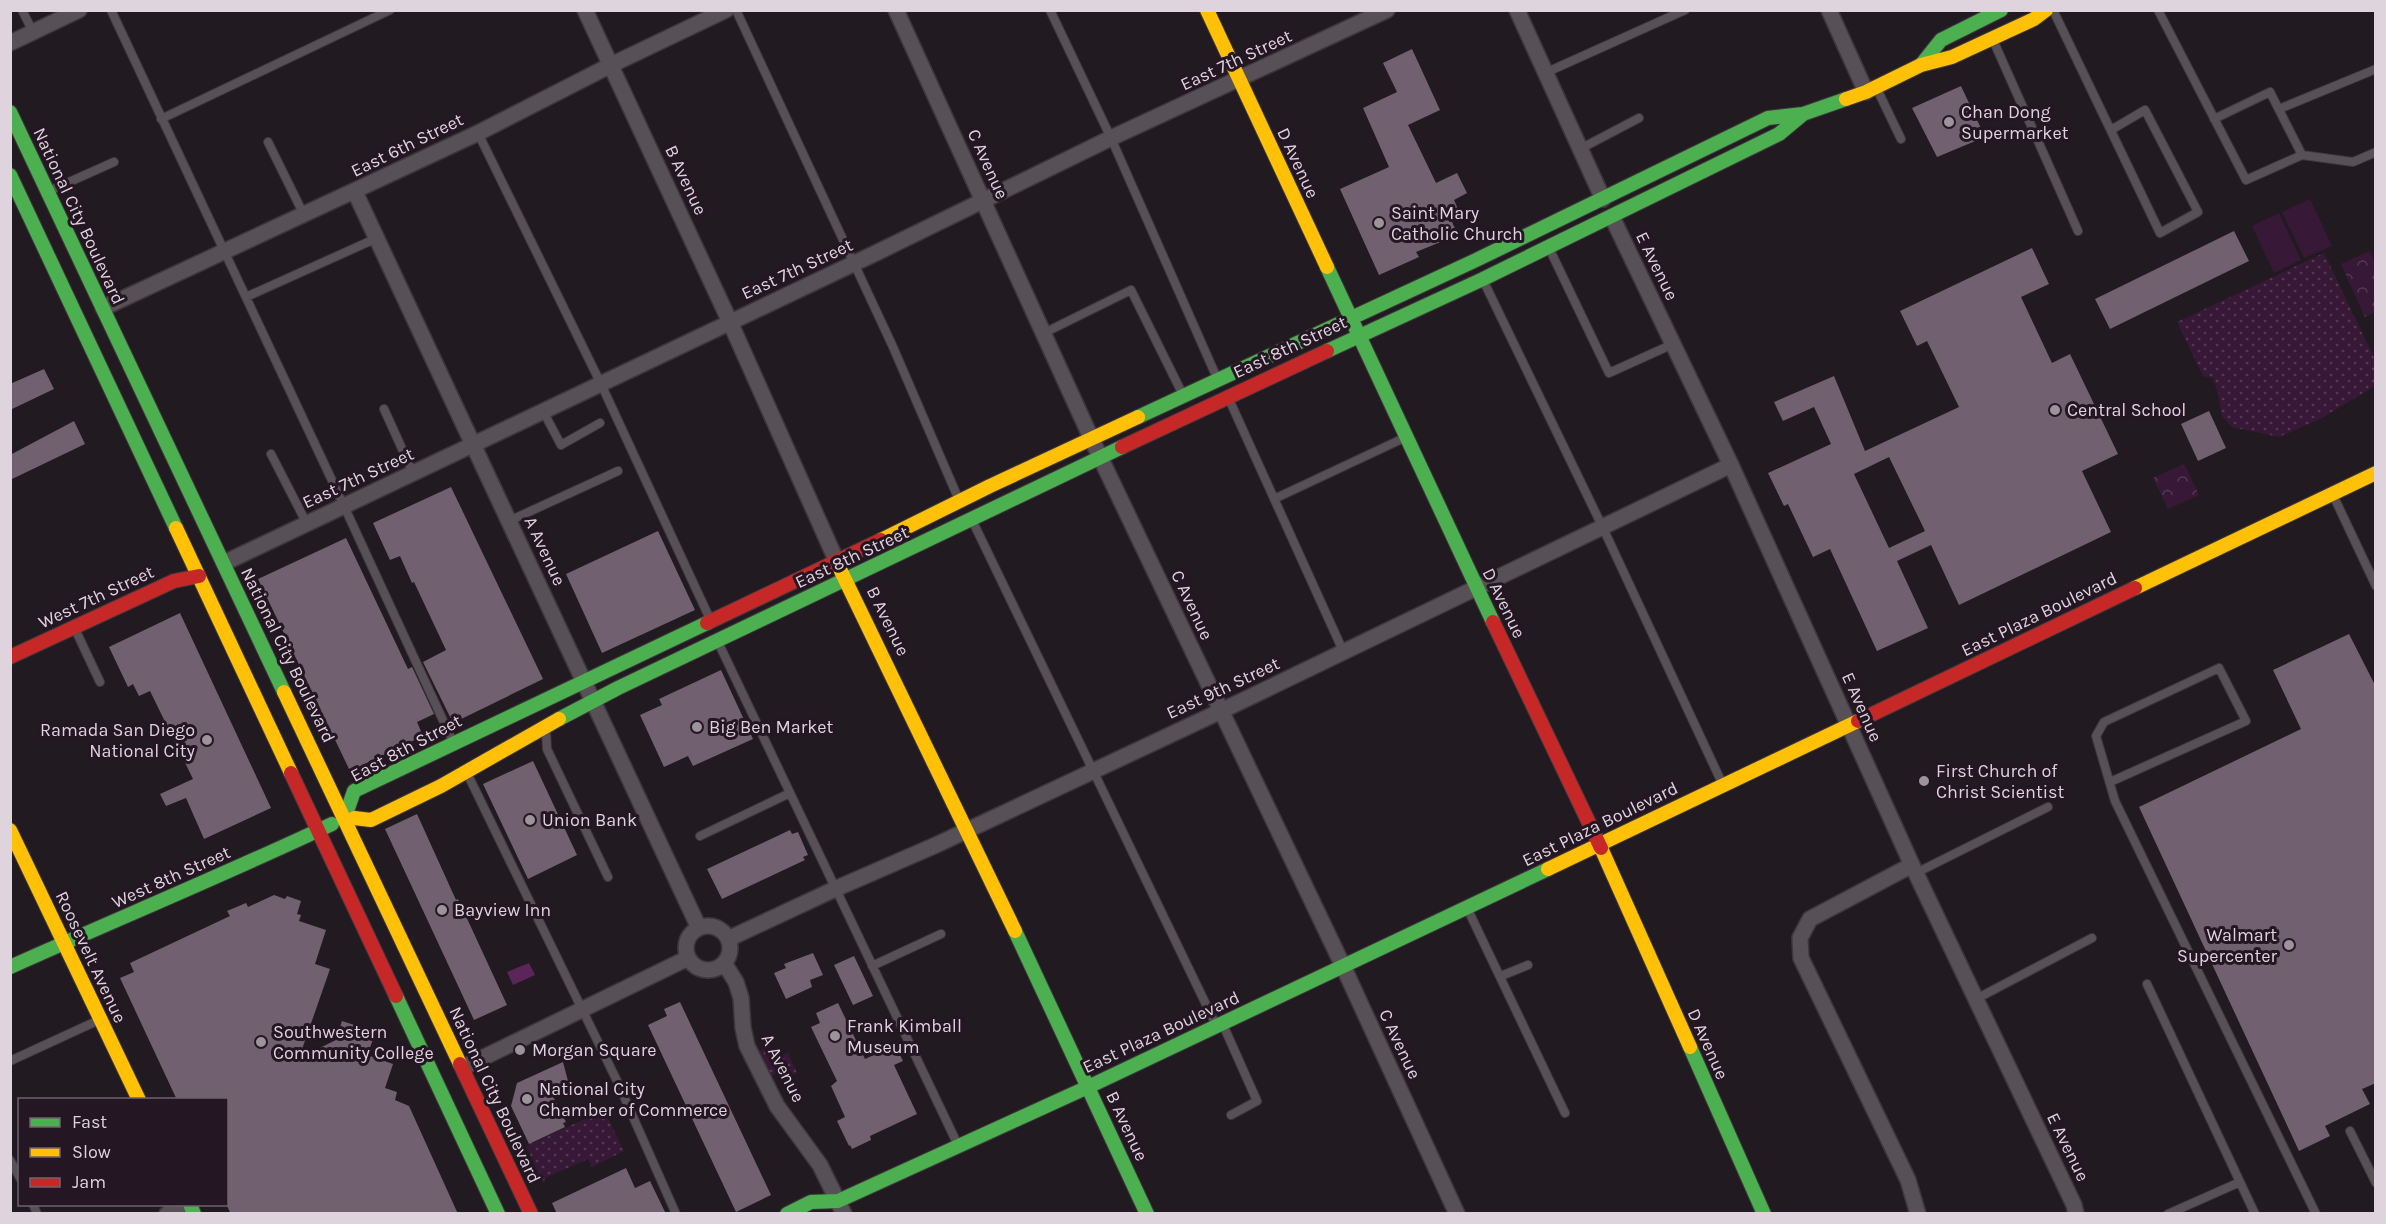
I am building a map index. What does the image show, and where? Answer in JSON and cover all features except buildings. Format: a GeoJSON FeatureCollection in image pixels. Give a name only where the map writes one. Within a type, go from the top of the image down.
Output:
{"type":"FeatureCollection","features":[{"type":"Feature","properties":{"kind":"main road","name":"D Avenue"},"geometry":{"type":"LineString","coordinates":[[1207,10],[1476,587],[1600,844],[1764,1214]]}},
{"type":"Feature","properties":{"kind":"main road","name":"East 8th Street"},"geometry":{"type":"LineString","coordinates":[[1921,64],[1941,40],[2001,10]]}},
{"type":"Feature","properties":{"kind":"main road","name":"East 8th Street"},"geometry":{"type":"LineString","coordinates":[[1803,114],[1779,134],[1611,217],[1483,279],[1228,396],[592,701],[441,786],[370,820],[345,818],[354,791],[837,562],[959,501],[1603,200],[1768,118],[1803,114],[1871,90],[1921,64],[1952,57],[2034,19],[2046,10]]}},
{"type":"Feature","properties":{"kind":"main road","name":"National City Boulevard"},"geometry":{"type":"LineString","coordinates":[[10,112],[531,1214]]}},
{"type":"Feature","properties":{"kind":"main road"},"geometry":{"type":"LineString","coordinates":[[10,175],[498,1214]]}},
{"type":"Feature","properties":{"kind":"main road","name":"East Plaza Boulevard"},"geometry":{"type":"LineString","coordinates":[[787,1214],[811,1202],[837,1209],[958,1145],[1219,1025],[2376,473]]}},
{"type":"Feature","properties":{"kind":"main road"},"geometry":{"type":"LineString","coordinates":[[163,499],[170,500],[175,505],[192,541],[201,553],[216,562],[224,563]]}},
{"type":"Feature","properties":{"kind":"main road","name":"B Avenue"},"geometry":{"type":"LineString","coordinates":[[837,562],[967,830],[1147,1214]]}},
{"type":"Feature","properties":{"kind":"main road"},"geometry":{"type":"LineString","coordinates":[[199,576],[209,573],[213,575],[238,630],[263,645]]}},
{"type":"Feature","properties":{"kind":"main road","name":"West 7th Street"},"geometry":{"type":"LineString","coordinates":[[10,657],[174,581],[199,576]]}},
{"type":"Feature","properties":{"kind":"main road","name":"West 8th Street"},"geometry":{"type":"LineString","coordinates":[[10,968],[345,818]]}},
{"type":"Feature","properties":{"kind":"main road","name":"Roosevelt Avenue"},"geometry":{"type":"LineString","coordinates":[[10,830],[138,1098]]}},
{"type":"Feature","properties":{"kind":"street"},"geometry":{"type":"LineString","coordinates":[[10,43],[79,10]]}},
{"type":"Feature","properties":{"kind":"street","name":"B Avenue"},"geometry":{"type":"LineString","coordinates":[[585,10],[730,322],[837,562]]}},
{"type":"Feature","properties":{"kind":"street","name":"East 6th Street"},"geometry":{"type":"LineString","coordinates":[[103,308],[355,192],[726,10]]}},
{"type":"Feature","properties":{"kind":"street","name":"C Avenue"},"geometry":{"type":"LineString","coordinates":[[896,10],[1092,440],[1343,966],[1457,1214]]}},
{"type":"Feature","properties":{"kind":"street","name":"East 7th Street"},"geometry":{"type":"LineString","coordinates":[[224,563],[1111,138],[1387,10]]}},
{"type":"Feature","properties":{"kind":"street"},"geometry":{"type":"LineString","coordinates":[[1516,10],[1603,200]]}},
{"type":"Feature","properties":{"kind":"street"},"geometry":{"type":"LineString","coordinates":[[1829,10],[1871,90]]}},
{"type":"Feature","properties":{"kind":"street","name":"A Avenue"},"geometry":{"type":"LineString","coordinates":[[355,192],[699,928]]}},
{"type":"Feature","properties":{"kind":"street","name":"E Avenue"},"geometry":{"type":"LineString","coordinates":[[1611,217],[1731,465],[1914,869],[2074,1205],[2076,1214]]}},
{"type":"Feature","properties":{"kind":"street","name":"East 9th Street"},"geometry":{"type":"LineString","coordinates":[[728,939],[1344,653],[1731,465]]}},
{"type":"Feature","properties":{"kind":"street"},"geometry":{"type":"LineString","coordinates":[[1914,869],[1810,919],[1800,938],[1801,958],[1908,1180],[1918,1214]]}},
{"type":"Feature","properties":{"kind":"street"},"geometry":{"type":"LineString","coordinates":[[713,927],[724,933],[728,939],[730,952],[719,968],[705,970],[692,964],[688,958],[686,944],[689,937],[699,928],[713,927]]}},
{"type":"Feature","properties":{"kind":"street"},"geometry":{"type":"LineString","coordinates":[[468,1065],[688,958]]}},
{"type":"Feature","properties":{"kind":"street","name":"A Avenue"},"geometry":{"type":"LineString","coordinates":[[724,963],[736,982],[741,998],[747,1046],[777,1106],[820,1165],[837,1209]]}},
{"type":"Feature","properties":{"kind":"street"},"geometry":{"type":"LineString","coordinates":[[167,1214],[181,1206]]}},
{"type":"Feature","properties":{"kind":"lane"},"geometry":{"type":"LineString","coordinates":[[22,10],[33,32]]}},
{"type":"Feature","properties":{"kind":"lane"},"geometry":{"type":"LineString","coordinates":[[111,10],[453,743]]}},
{"type":"Feature","properties":{"kind":"lane"},"geometry":{"type":"LineString","coordinates":[[160,119],[390,10]]}},
{"type":"Feature","properties":{"kind":"lane"},"geometry":{"type":"LineString","coordinates":[[735,10],[854,263],[959,501]]}},
{"type":"Feature","properties":{"kind":"lane"},"geometry":{"type":"LineString","coordinates":[[1050,10],[1111,138],[1218,381]]}},
{"type":"Feature","properties":{"kind":"lane"},"geometry":{"type":"LineString","coordinates":[[1545,73],[1685,10]]}},
{"type":"Feature","properties":{"kind":"lane"},"geometry":{"type":"LineString","coordinates":[[2053,10],[2160,233],[2198,212],[2145,110],[2111,130]]}},
{"type":"Feature","properties":{"kind":"lane"},"geometry":{"type":"LineString","coordinates":[[2158,10],[2246,180],[2302,155],[2354,162],[2376,152]]}},
{"type":"Feature","properties":{"kind":"lane"},"geometry":{"type":"LineString","coordinates":[[1993,38],[2078,231]]}},
{"type":"Feature","properties":{"kind":"lane"},"geometry":{"type":"LineString","coordinates":[[2279,109],[2376,69]]}},
{"type":"Feature","properties":{"kind":"lane"},"geometry":{"type":"LineString","coordinates":[[1871,90],[1901,139]]}},
{"type":"Feature","properties":{"kind":"lane"},"geometry":{"type":"LineString","coordinates":[[2214,118],[2270,92],[2302,155]]}},
{"type":"Feature","properties":{"kind":"lane"},"geometry":{"type":"LineString","coordinates":[[1580,149],[1639,118]]}},
{"type":"Feature","properties":{"kind":"lane"},"geometry":{"type":"LineString","coordinates":[[478,133],[601,384],[711,622]]}},
{"type":"Feature","properties":{"kind":"lane"},"geometry":{"type":"LineString","coordinates":[[268,142],[304,215]]}},
{"type":"Feature","properties":{"kind":"lane"},"geometry":{"type":"LineString","coordinates":[[48,192],[114,162]]}},
{"type":"Feature","properties":{"kind":"lane"},"geometry":{"type":"LineString","coordinates":[[246,297],[377,238]]}},
{"type":"Feature","properties":{"kind":"lane"},"geometry":{"type":"LineString","coordinates":[[1548,247],[1609,373],[1673,344]]}},
{"type":"Feature","properties":{"kind":"lane"},"geometry":{"type":"LineString","coordinates":[[1483,279],[1603,528],[1722,785]]}},
{"type":"Feature","properties":{"kind":"lane"},"geometry":{"type":"LineString","coordinates":[[1044,333],[1131,290],[1184,397]]}},
{"type":"Feature","properties":{"kind":"lane"},"geometry":{"type":"LineString","coordinates":[[1228,396],[1344,653]]}},
{"type":"Feature","properties":{"kind":"lane"},"geometry":{"type":"LineString","coordinates":[[384,409],[413,473]]}},
{"type":"Feature","properties":{"kind":"lane"},"geometry":{"type":"LineString","coordinates":[[543,411],[561,445],[600,423]]}},
{"type":"Feature","properties":{"kind":"lane"},"geometry":{"type":"LineString","coordinates":[[1274,499],[1406,437]]}},
{"type":"Feature","properties":{"kind":"lane"},"geometry":{"type":"LineString","coordinates":[[271,454],[307,524]]}},
{"type":"Feature","properties":{"kind":"lane"},"geometry":{"type":"LineString","coordinates":[[509,521],[618,471]]}},
{"type":"Feature","properties":{"kind":"lane"},"geometry":{"type":"LineString","coordinates":[[2333,494],[2376,585]]}},
{"type":"Feature","properties":{"kind":"lane"},"geometry":{"type":"LineString","coordinates":[[971,519],[1257,1101],[1231,1115]]}},
{"type":"Feature","properties":{"kind":"lane"},"geometry":{"type":"LineString","coordinates":[[74,627],[100,682]]}},
{"type":"Feature","properties":{"kind":"lane"},"geometry":{"type":"LineString","coordinates":[[717,640],[958,1145]]}},
{"type":"Feature","properties":{"kind":"lane"},"geometry":{"type":"LineString","coordinates":[[2110,782],[2246,721],[2219,668],[2104,722],[2096,736],[2115,801],[2316,1214]]}},
{"type":"Feature","properties":{"kind":"lane"},"geometry":{"type":"LineString","coordinates":[[546,726],[547,749],[608,877]]}},
{"type":"Feature","properties":{"kind":"lane"},"geometry":{"type":"LineString","coordinates":[[466,771],[582,1009],[676,1214]]}},
{"type":"Feature","properties":{"kind":"lane"},"geometry":{"type":"LineString","coordinates":[[699,836],[790,793]]}},
{"type":"Feature","properties":{"kind":"lane"},"geometry":{"type":"LineString","coordinates":[[1914,869],[2048,807]]}},
{"type":"Feature","properties":{"kind":"lane"},"geometry":{"type":"LineString","coordinates":[[1467,907],[1565,1113]]}},
{"type":"Feature","properties":{"kind":"lane"},"geometry":{"type":"LineString","coordinates":[[872,966],[941,934]]}},
{"type":"Feature","properties":{"kind":"lane"},"geometry":{"type":"LineString","coordinates":[[1976,999],[2092,938]]}},
{"type":"Feature","properties":{"kind":"lane"},"geometry":{"type":"LineString","coordinates":[[1501,976],[1528,965]]}},
{"type":"Feature","properties":{"kind":"lane"},"geometry":{"type":"LineString","coordinates":[[2147,984],[2255,1214]]}},
{"type":"Feature","properties":{"kind":"lane"},"geometry":{"type":"LineString","coordinates":[[10,1061],[100,1019]]}},
{"type":"Feature","properties":{"kind":"lane"},"geometry":{"type":"LineString","coordinates":[[2350,1131],[2376,1183]]}},
{"type":"Feature","properties":{"kind":"lane"},"geometry":{"type":"LineString","coordinates":[[10,1160],[18,1174]]}},
{"type":"Feature","properties":{"kind":"lane"},"geometry":{"type":"LineString","coordinates":[[2169,1214],[2240,1182]]}},
{"type":"Feature","properties":{"kind":"green space"},"geometry":{"type":"Polygon","coordinates":[[[2310,199],[2332,246],[2304,258],[2282,212],[2310,199]]]}},
{"type":"Feature","properties":{"kind":"green space"},"geometry":{"type":"Polygon","coordinates":[[[2279,213],[2301,260],[2274,273],[2252,226],[2279,213]]]}},
{"type":"Feature","properties":{"kind":"green space"},"geometry":{"type":"Polygon","coordinates":[[[2370,251],[2375,263],[2375,312],[2365,317],[2341,264],[2370,251]]]}},
{"type":"Feature","properties":{"kind":"green space"},"geometry":{"type":"Polygon","coordinates":[[[2324,253],[2375,360],[2375,386],[2320,419],[2279,437],[2232,427],[2222,416],[2213,378],[2203,376],[2177,322],[2324,253]]]}},
{"type":"Feature","properties":{"kind":"green space"},"geometry":{"type":"Polygon","coordinates":[[[2184,464],[2199,495],[2168,509],[2153,478],[2184,464]]]}},
{"type":"Feature","properties":{"kind":"green space"},"geometry":{"type":"Polygon","coordinates":[[[769,1047],[774,1059],[788,1053],[797,1073],[788,1077],[784,1070],[770,1077],[759,1051],[769,1047]]]}},
{"type":"Feature","properties":{"kind":"green space"},"geometry":{"type":"Polygon","coordinates":[[[604,1110],[624,1151],[592,1167],[588,1159],[545,1178],[546,1181],[543,1183],[526,1146],[604,1110]]]}},
{"type":"Feature","properties":{"kind":"shaded area"},"geometry":{"type":"Polygon","coordinates":[[[529,963],[535,975],[513,985],[507,972],[529,963]]]}},
{"type":"Feature","properties":{"kind":"traffic: fast"},"geometry":{"type":"LineString","coordinates":[[1921,65],[1941,40],[2001,10]]}},
{"type":"Feature","properties":{"kind":"traffic: fast"},"geometry":{"type":"LineString","coordinates":[[1138,417],[1474,261],[1768,118],[1803,114],[1846,99]]}},
{"type":"Feature","properties":{"kind":"traffic: fast"},"geometry":{"type":"LineString","coordinates":[[10,112],[284,692]]}},
{"type":"Feature","properties":{"kind":"traffic: fast"},"geometry":{"type":"LineString","coordinates":[[1327,351],[1483,279],[1779,134],[1803,114]]}},
{"type":"Feature","properties":{"kind":"traffic: fast"},"geometry":{"type":"LineString","coordinates":[[10,175],[176,528]]}},
{"type":"Feature","properties":{"kind":"traffic: fast"},"geometry":{"type":"LineString","coordinates":[[1327,267],[1493,622]]}},
{"type":"Feature","properties":{"kind":"traffic: fast"},"geometry":{"type":"LineString","coordinates":[[559,719],[618,688],[1122,447]]}},
{"type":"Feature","properties":{"kind":"traffic: fast"},"geometry":{"type":"LineString","coordinates":[[354,818],[345,817],[354,791],[707,623]]}},
{"type":"Feature","properties":{"kind":"traffic: fast"},"geometry":{"type":"LineString","coordinates":[[10,967],[332,824]]}},
{"type":"Feature","properties":{"kind":"traffic: fast"},"geometry":{"type":"LineString","coordinates":[[787,1214],[811,1202],[838,1201],[1088,1087],[1548,869]]}},
{"type":"Feature","properties":{"kind":"traffic: fast"},"geometry":{"type":"LineString","coordinates":[[1015,931],[1147,1214]]}},
{"type":"Feature","properties":{"kind":"traffic: fast"},"geometry":{"type":"LineString","coordinates":[[396,996],[498,1214]]}},
{"type":"Feature","properties":{"kind":"traffic: fast"},"geometry":{"type":"LineString","coordinates":[[1690,1047],[1764,1214]]}},
{"type":"Feature","properties":{"kind":"traffic: fast"},"geometry":{"type":"LineString","coordinates":[[191,1206],[194,1214]]}},
{"type":"Feature","properties":{"kind":"traffic: slow"},"geometry":{"type":"LineString","coordinates":[[1207,10],[1327,267]]}},
{"type":"Feature","properties":{"kind":"traffic: slow"},"geometry":{"type":"LineString","coordinates":[[1846,99],[1866,92],[1921,65],[1952,57],[2034,19],[2046,10]]}},
{"type":"Feature","properties":{"kind":"traffic: slow"},"geometry":{"type":"LineString","coordinates":[[881,540],[1138,417]]}},
{"type":"Feature","properties":{"kind":"traffic: slow"},"geometry":{"type":"LineString","coordinates":[[2135,588],[2376,473]]}},
{"type":"Feature","properties":{"kind":"traffic: slow"},"geometry":{"type":"LineString","coordinates":[[176,528],[291,773]]}},
{"type":"Feature","properties":{"kind":"traffic: slow"},"geometry":{"type":"LineString","coordinates":[[839,567],[1015,931]]}},
{"type":"Feature","properties":{"kind":"traffic: slow"},"geometry":{"type":"LineString","coordinates":[[284,692],[460,1064]]}},
{"type":"Feature","properties":{"kind":"traffic: slow"},"geometry":{"type":"LineString","coordinates":[[354,818],[371,820],[441,786],[559,719]]}},
{"type":"Feature","properties":{"kind":"traffic: slow"},"geometry":{"type":"LineString","coordinates":[[1548,869],[1858,721]]}},
{"type":"Feature","properties":{"kind":"traffic: slow"},"geometry":{"type":"LineString","coordinates":[[10,830],[138,1098]]}},
{"type":"Feature","properties":{"kind":"traffic: slow"},"geometry":{"type":"LineString","coordinates":[[1601,848],[1690,1047]]}},
{"type":"Feature","properties":{"kind":"traffic: jam"},"geometry":{"type":"LineString","coordinates":[[1122,447],[1327,351]]}},
{"type":"Feature","properties":{"kind":"traffic: jam"},"geometry":{"type":"LineString","coordinates":[[707,623],[881,540]]}},
{"type":"Feature","properties":{"kind":"traffic: jam"},"geometry":{"type":"LineString","coordinates":[[10,657],[174,581],[199,576]]}},
{"type":"Feature","properties":{"kind":"traffic: jam"},"geometry":{"type":"LineString","coordinates":[[1858,721],[2135,588]]}},
{"type":"Feature","properties":{"kind":"traffic: jam"},"geometry":{"type":"LineString","coordinates":[[1493,622],[1601,848]]}},
{"type":"Feature","properties":{"kind":"traffic: jam"},"geometry":{"type":"LineString","coordinates":[[291,773],[396,996]]}},
{"type":"Feature","properties":{"kind":"traffic: jam"},"geometry":{"type":"LineString","coordinates":[[460,1064],[531,1214]]}},
{"type":"Feature","properties":{"kind":"place","name":"Chan Dong Supermarket"},"geometry":{"type":"Point","coordinates":[1949,122]}},
{"type":"Feature","properties":{"kind":"place","name":"Saint Mary Catholic Church"},"geometry":{"type":"Point","coordinates":[1379,223]}},
{"type":"Feature","properties":{"kind":"place","name":"Central School"},"geometry":{"type":"Point","coordinates":[2055,410]}},
{"type":"Feature","properties":{"kind":"place","name":"Big Ben Market"},"geometry":{"type":"Point","coordinates":[697,727]}},
{"type":"Feature","properties":{"kind":"place","name":"Ramada San Diego National City"},"geometry":{"type":"Point","coordinates":[207,740]}},
{"type":"Feature","properties":{"kind":"place","name":"First Church of Christ Scientist"},"geometry":{"type":"Point","coordinates":[1924,781]}},
{"type":"Feature","properties":{"kind":"place","name":"Union Bank"},"geometry":{"type":"Point","coordinates":[530,820]}},
{"type":"Feature","properties":{"kind":"place","name":"Bayview Inn"},"geometry":{"type":"Point","coordinates":[442,910]}},
{"type":"Feature","properties":{"kind":"place","name":"Walmart Supercenter"},"geometry":{"type":"Point","coordinates":[2289,945]}},
{"type":"Feature","properties":{"kind":"place","name":"Frank Kimball Museum"},"geometry":{"type":"Point","coordinates":[835,1036]}},
{"type":"Feature","properties":{"kind":"place","name":"Southwestern Community College"},"geometry":{"type":"Point","coordinates":[261,1042]}},
{"type":"Feature","properties":{"kind":"place","name":"Morgan Square"},"geometry":{"type":"Point","coordinates":[520,1050]}},
{"type":"Feature","properties":{"kind":"place","name":"National City Chamber of Commerce"},"geometry":{"type":"Point","coordinates":[527,1099]}}]}
